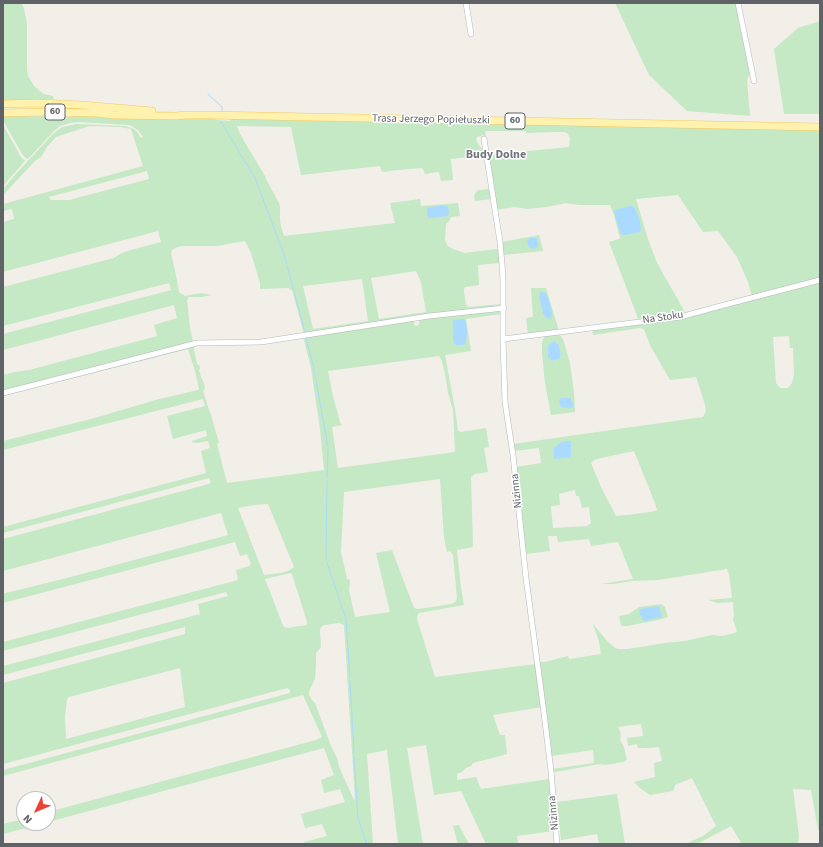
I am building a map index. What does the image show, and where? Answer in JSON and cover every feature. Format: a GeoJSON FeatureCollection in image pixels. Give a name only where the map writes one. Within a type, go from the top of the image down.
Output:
{"type":"FeatureCollection","features":[{"type":"Feature","properties":{"kind":"main road","name":"Trasa Jerzego Popiełuszki"},"geometry":{"type":"LineString","coordinates":[[3,104],[82,104],[186,115]]}},
{"type":"Feature","properties":{"kind":"main road","name":"Trasa Jerzego Popiełuszki"},"geometry":{"type":"LineString","coordinates":[[3,112],[820,127]]}},
{"type":"Feature","properties":{"kind":"street"},"geometry":{"type":"LineString","coordinates":[[466,3],[471,34]]}},
{"type":"Feature","properties":{"kind":"street"},"geometry":{"type":"LineString","coordinates":[[738,3],[754,81]]}},
{"type":"Feature","properties":{"kind":"street","name":"Nizinna"},"geometry":{"type":"LineString","coordinates":[[484,139],[501,248],[504,308],[503,339],[505,402],[513,455],[526,578],[545,719],[557,844]]}},
{"type":"Feature","properties":{"kind":"street","name":"Na Stoku"},"geometry":{"type":"LineString","coordinates":[[503,339],[680,317],[820,280]]}},
{"type":"Feature","properties":{"kind":"street"},"geometry":{"type":"LineString","coordinates":[[3,393],[197,343],[261,342],[416,317],[504,308]]}},
{"type":"Feature","properties":{"kind":"green space"},"geometry":{"type":"Polygon","coordinates":[[[3,3],[21,3],[24,8],[27,24],[28,76],[35,87],[44,94],[53,96],[54,99],[3,101],[3,3]]]}},
{"type":"Feature","properties":{"kind":"green space"},"geometry":{"type":"Polygon","coordinates":[[[615,3],[736,3],[751,71],[747,80],[750,116],[687,111],[649,75],[615,3]]]}},
{"type":"Feature","properties":{"kind":"green space"},"geometry":{"type":"Polygon","coordinates":[[[820,21],[820,114],[784,114],[774,49],[798,28],[820,21]]]}},
{"type":"Feature","properties":{"kind":"green space"},"geometry":{"type":"Polygon","coordinates":[[[4,115],[78,116],[211,118],[229,121],[232,119],[820,130],[820,279],[752,296],[748,282],[737,257],[718,231],[703,232],[678,195],[636,199],[657,263],[686,314],[639,321],[609,242],[620,238],[610,205],[579,205],[566,203],[527,209],[515,207],[499,209],[497,212],[488,155],[569,147],[570,138],[565,132],[526,133],[526,131],[485,131],[486,138],[483,135],[477,137],[476,139],[484,155],[451,159],[453,180],[441,181],[439,172],[425,174],[422,168],[382,172],[380,166],[301,175],[291,127],[237,126],[279,203],[281,227],[284,236],[395,223],[390,203],[420,199],[421,206],[458,203],[460,216],[451,217],[446,224],[445,240],[448,246],[464,253],[498,249],[500,263],[478,265],[479,285],[464,288],[466,305],[468,307],[502,304],[500,306],[304,334],[292,290],[289,288],[260,289],[260,283],[251,253],[245,241],[217,246],[182,246],[175,248],[171,253],[179,292],[185,296],[201,293],[212,295],[189,297],[187,300],[193,342],[3,391],[3,375],[29,370],[157,336],[154,325],[177,318],[174,305],[3,350],[3,334],[171,290],[169,283],[3,326],[3,287],[114,258],[127,251],[161,242],[158,231],[3,272],[3,222],[14,219],[12,209],[3,211],[3,204],[143,166],[131,129],[120,127],[89,126],[56,137],[41,157],[35,161],[3,195],[3,189],[14,176],[52,135],[63,127],[76,124],[125,126],[134,129],[141,138],[143,137],[138,130],[130,125],[78,122],[70,123],[60,126],[55,130],[28,159],[22,154],[3,120],[4,115]],[[147,171],[49,197],[51,200],[69,200],[149,179],[147,171]],[[416,271],[371,278],[379,319],[426,312],[421,282],[416,271]],[[362,279],[303,286],[313,329],[368,321],[362,279]]]}},
{"type":"Feature","properties":{"kind":"green space"},"geometry":{"type":"Polygon","coordinates":[[[3,125],[21,157],[25,161],[3,186],[3,125]]]}},
{"type":"Feature","properties":{"kind":"green space"},"geometry":{"type":"Polygon","coordinates":[[[489,189],[491,199],[475,201],[474,195],[478,190],[489,189]]]}},
{"type":"Feature","properties":{"kind":"green space"},"geometry":{"type":"Polygon","coordinates":[[[539,235],[543,251],[503,255],[502,242],[539,235]]]}},
{"type":"Feature","properties":{"kind":"green space"},"geometry":{"type":"Polygon","coordinates":[[[820,282],[820,830],[818,830],[811,790],[793,789],[799,836],[798,844],[742,844],[731,826],[697,844],[685,844],[703,836],[716,826],[692,778],[675,785],[674,790],[672,791],[650,795],[634,782],[655,777],[654,763],[662,761],[659,747],[638,748],[637,744],[628,746],[627,738],[643,736],[641,724],[618,727],[621,734],[620,740],[624,747],[627,759],[623,762],[605,765],[600,764],[555,772],[552,769],[594,763],[593,750],[551,756],[539,662],[545,662],[568,656],[569,659],[601,654],[593,624],[607,641],[618,649],[685,641],[712,635],[722,636],[735,633],[737,631],[733,620],[733,602],[718,603],[708,600],[732,597],[727,569],[658,580],[601,584],[633,579],[618,542],[591,546],[589,539],[558,542],[557,536],[548,536],[550,551],[525,554],[516,467],[541,463],[539,448],[514,451],[513,444],[703,417],[706,411],[705,405],[696,377],[670,380],[651,347],[643,329],[640,328],[593,335],[592,329],[681,318],[820,282]],[[789,336],[773,337],[776,383],[780,388],[788,388],[792,383],[794,375],[793,348],[790,348],[789,336]],[[634,451],[594,460],[591,463],[616,516],[657,510],[634,451]],[[575,490],[559,494],[560,505],[551,506],[553,528],[587,526],[591,523],[589,507],[582,508],[579,496],[576,496],[575,490]]]}},
{"type":"Feature","properties":{"kind":"green space"},"geometry":{"type":"Polygon","coordinates":[[[531,288],[546,288],[559,331],[528,335],[526,318],[533,317],[531,288]]]}},
{"type":"Feature","properties":{"kind":"green space"},"geometry":{"type":"Polygon","coordinates":[[[500,311],[501,314],[466,319],[471,351],[445,355],[458,431],[461,432],[486,428],[489,447],[484,448],[488,472],[475,474],[471,477],[473,547],[457,550],[464,605],[419,613],[417,619],[435,677],[536,664],[542,707],[493,715],[500,735],[505,735],[507,754],[473,763],[471,766],[457,774],[457,780],[476,777],[481,789],[549,779],[553,831],[517,836],[518,844],[486,844],[461,791],[434,795],[426,745],[407,748],[423,844],[398,844],[387,750],[367,754],[373,844],[305,844],[304,842],[327,836],[322,824],[305,828],[301,814],[345,802],[340,789],[324,793],[321,780],[334,775],[324,748],[56,820],[56,810],[316,740],[322,737],[303,695],[3,776],[3,770],[290,693],[290,690],[287,688],[3,764],[3,683],[185,634],[185,627],[3,675],[3,666],[200,614],[198,604],[228,596],[226,592],[3,651],[3,642],[238,580],[236,570],[251,564],[247,554],[240,556],[235,542],[3,603],[3,593],[63,579],[228,535],[221,513],[3,571],[3,539],[209,484],[211,482],[209,478],[3,533],[3,527],[206,473],[201,451],[210,448],[208,441],[197,443],[192,442],[207,436],[206,430],[173,439],[167,416],[205,406],[203,399],[3,450],[3,441],[91,419],[155,400],[198,390],[195,371],[188,349],[3,396],[3,394],[194,346],[197,364],[200,366],[199,370],[205,388],[203,391],[219,443],[217,444],[227,483],[324,470],[320,429],[311,368],[303,336],[413,320],[415,326],[419,325],[419,319],[500,311]],[[439,356],[328,371],[333,396],[342,425],[332,427],[338,468],[455,452],[453,410],[442,361],[439,356]],[[440,479],[344,492],[341,552],[347,579],[350,580],[349,590],[355,617],[390,612],[376,553],[392,550],[414,608],[418,609],[452,604],[456,601],[453,555],[450,551],[447,552],[444,538],[440,479]],[[268,504],[238,508],[264,575],[281,573],[290,570],[294,567],[268,504]],[[290,573],[265,579],[282,623],[284,627],[287,628],[307,625],[292,574],[290,573]],[[339,623],[324,625],[320,630],[321,647],[316,653],[315,679],[309,691],[309,695],[315,703],[337,758],[339,767],[354,800],[344,625],[339,623]],[[180,668],[69,697],[67,699],[65,716],[66,739],[185,707],[180,668]]]}},
{"type":"Feature","properties":{"kind":"green space"},"geometry":{"type":"Polygon","coordinates":[[[559,334],[563,339],[570,363],[575,412],[551,415],[545,383],[542,353],[542,342],[545,335],[559,334]],[[554,341],[549,344],[550,360],[557,360],[561,355],[559,345],[554,341]]]}},
{"type":"Feature","properties":{"kind":"green space"},"geometry":{"type":"Polygon","coordinates":[[[661,604],[665,607],[668,617],[627,626],[621,625],[619,616],[629,614],[639,607],[661,604]]]}},
{"type":"Feature","properties":{"kind":"green space"},"geometry":{"type":"Polygon","coordinates":[[[617,794],[625,844],[599,844],[597,834],[561,840],[557,802],[617,794]]]}},
{"type":"Feature","properties":{"kind":"green space"},"geometry":{"type":"Polygon","coordinates":[[[16,821],[16,831],[3,834],[3,824],[16,821]]]}},
{"type":"Feature","properties":{"kind":"green space"},"geometry":{"type":"Polygon","coordinates":[[[459,825],[469,844],[458,844],[453,826],[459,825]]]}},
{"type":"Feature","properties":{"kind":"water"},"geometry":{"type":"Polygon","coordinates":[[[443,205],[448,207],[448,216],[429,218],[427,216],[428,208],[443,205]]]}},
{"type":"Feature","properties":{"kind":"water"},"geometry":{"type":"Polygon","coordinates":[[[630,206],[635,208],[640,221],[641,231],[622,235],[614,212],[615,210],[630,206]]]}},
{"type":"Feature","properties":{"kind":"water"},"geometry":{"type":"Polygon","coordinates":[[[529,238],[537,238],[537,248],[533,249],[529,247],[527,242],[529,238]]]}},
{"type":"Feature","properties":{"kind":"water"},"geometry":{"type":"Polygon","coordinates":[[[540,292],[546,293],[548,297],[552,313],[552,317],[549,319],[546,318],[543,313],[539,295],[540,292]]]}},
{"type":"Feature","properties":{"kind":"water"},"geometry":{"type":"Polygon","coordinates":[[[463,319],[466,322],[466,343],[456,345],[453,337],[453,322],[454,320],[463,319]]]}},
{"type":"Feature","properties":{"kind":"water"},"geometry":{"type":"Polygon","coordinates":[[[554,341],[559,345],[561,355],[559,359],[552,361],[548,357],[548,347],[549,344],[554,341]]]}},
{"type":"Feature","properties":{"kind":"water"},"geometry":{"type":"Polygon","coordinates":[[[562,398],[570,398],[573,407],[561,407],[559,400],[562,398]]]}},
{"type":"Feature","properties":{"kind":"water"},"geometry":{"type":"Polygon","coordinates":[[[566,441],[571,441],[571,457],[555,459],[554,448],[566,441]]]}},
{"type":"Feature","properties":{"kind":"water"},"geometry":{"type":"Polygon","coordinates":[[[658,606],[662,616],[661,617],[645,621],[643,620],[639,612],[640,609],[658,606]]]}},
{"type":"Feature","properties":{"kind":"waterway"},"geometry":{"type":"LineString","coordinates":[[208,94],[222,107],[222,110]]}},
{"type":"Feature","properties":{"kind":"waterway"},"geometry":{"type":"LineString","coordinates":[[221,122],[255,178],[287,264]]}},
{"type":"Feature","properties":{"kind":"waterway"},"geometry":{"type":"LineString","coordinates":[[287,266],[305,332]]}},
{"type":"Feature","properties":{"kind":"waterway"},"geometry":{"type":"LineString","coordinates":[[306,337],[313,365],[328,446]]}},
{"type":"Feature","properties":{"kind":"waterway"},"geometry":{"type":"LineString","coordinates":[[327,477],[328,449]]}},
{"type":"Feature","properties":{"kind":"waterway"},"geometry":{"type":"LineString","coordinates":[[326,560],[327,481]]}},
{"type":"Feature","properties":{"kind":"waterway"},"geometry":{"type":"LineString","coordinates":[[327,563],[346,619],[350,677]]}},
{"type":"Feature","properties":{"kind":"waterway"},"geometry":{"type":"LineString","coordinates":[[350,681],[354,753]]}},
{"type":"Feature","properties":{"kind":"waterway"},"geometry":{"type":"LineString","coordinates":[[354,757],[358,818],[367,844]]}},
{"type":"Feature","properties":{"kind":"district","name":"Budy Dolne"},"geometry":{"type":"Point","coordinates":[496,155]}}]}
